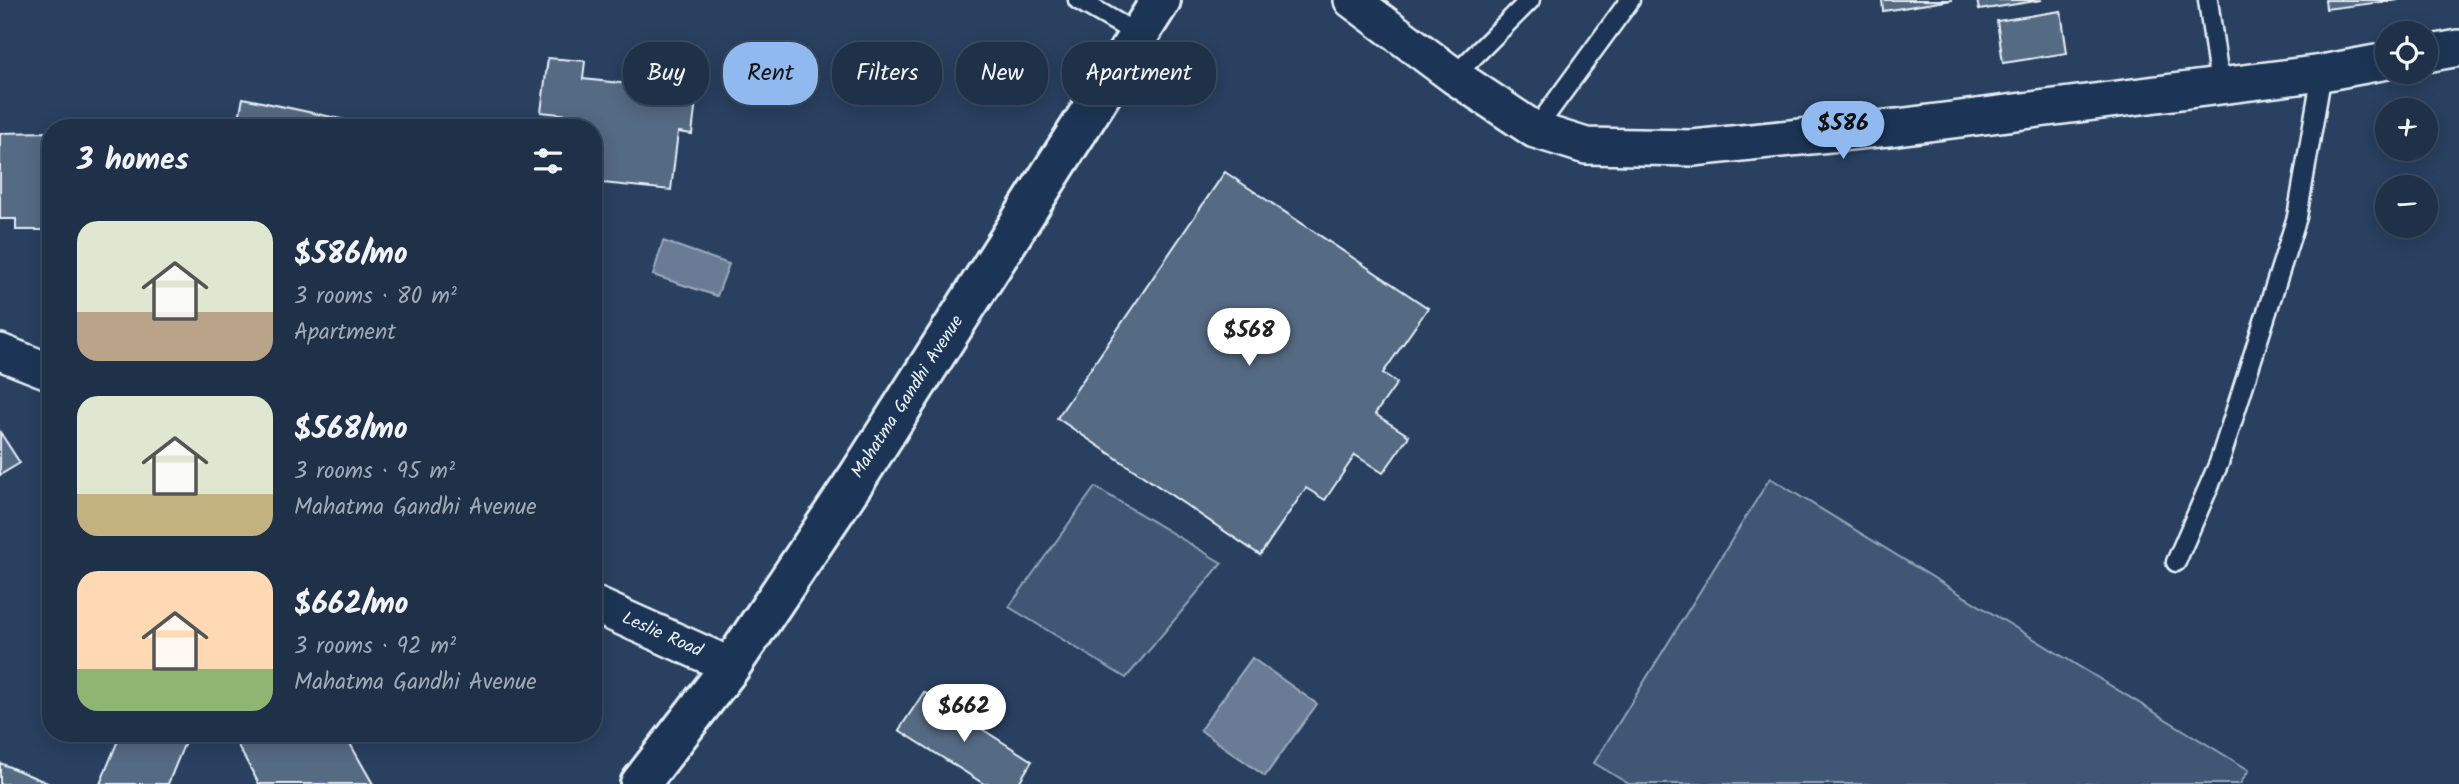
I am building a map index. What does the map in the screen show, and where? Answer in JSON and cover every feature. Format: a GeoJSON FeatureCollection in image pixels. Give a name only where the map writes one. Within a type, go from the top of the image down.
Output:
{"type":"FeatureCollection","features":[{"type":"Feature","properties":{"kind":"main road","name":"Mahatma Gandhi Avenue"},"geometry":{"type":"LineString","coordinates":[[639,784],[731,666],[859,475],[1161,0]]}},
{"type":"Feature","properties":{"kind":"street"},"geometry":{"type":"LineString","coordinates":[[1352,0],[1454,76],[1535,130],[1586,146],[1693,148],[2220,86],[2375,63]]}},
{"type":"Feature","properties":{"kind":"street"},"geometry":{"type":"LineString","coordinates":[[2438,52],[2459,48]]}},
{"type":"Feature","properties":{"kind":"street"},"geometry":{"type":"LineString","coordinates":[[0,352],[42,368]]}},
{"type":"Feature","properties":{"kind":"street","name":"Leslie Road"},"geometry":{"type":"LineString","coordinates":[[602,608],[731,666]]}},
{"type":"Feature","properties":{"kind":"lane"},"geometry":{"type":"LineString","coordinates":[[1078,0],[1139,35]]}},
{"type":"Feature","properties":{"kind":"lane"},"geometry":{"type":"LineString","coordinates":[[1454,76],[1530,0]]}},
{"type":"Feature","properties":{"kind":"lane"},"geometry":{"type":"LineString","coordinates":[[1535,130],[1630,0]]}},
{"type":"Feature","properties":{"kind":"lane"},"geometry":{"type":"LineString","coordinates":[[2208,0],[2220,86]]}},
{"type":"Feature","properties":{"kind":"lane"},"geometry":{"type":"LineString","coordinates":[[2176,562],[2219,463],[2297,217],[2322,73]]}},
{"type":"Feature","properties":{"kind":"shaded area"},"geometry":{"type":"Polygon","coordinates":[[[663,241],[729,264],[717,296],[653,275],[663,241]]]}},
{"type":"Feature","properties":{"kind":"shaded area"},"geometry":{"type":"Polygon","coordinates":[[[1770,478],[2249,770],[2240,784],[1629,784],[1594,763],[1770,478]]]}},
{"type":"Feature","properties":{"kind":"shaded area"},"geometry":{"type":"Polygon","coordinates":[[[1095,487],[1222,563],[1126,678],[1009,607],[1095,487]]]}},
{"type":"Feature","properties":{"kind":"shaded area"},"geometry":{"type":"Polygon","coordinates":[[[1252,658],[1317,704],[1265,776],[1200,730],[1252,658]]]}},
{"type":"Feature","properties":{"kind":"building"},"geometry":{"type":"Polygon","coordinates":[[[1882,0],[1952,0],[1883,11],[1882,0]]]}},
{"type":"Feature","properties":{"kind":"building"},"geometry":{"type":"Polygon","coordinates":[[[1977,0],[2042,0],[1979,10],[1977,0]]]}},
{"type":"Feature","properties":{"kind":"building"},"geometry":{"type":"Polygon","coordinates":[[[2325,0],[2398,0],[2326,9],[2325,0]]]}},
{"type":"Feature","properties":{"kind":"building"},"geometry":{"type":"Polygon","coordinates":[[[2061,11],[2067,53],[2003,63],[1997,21],[2061,11]]]}},
{"type":"Feature","properties":{"kind":"building"},"geometry":{"type":"Polygon","coordinates":[[[548,58],[585,61],[583,79],[623,83],[623,105],[695,105],[692,134],[678,132],[671,190],[602,183],[602,119],[541,112],[548,58]]]}},
{"type":"Feature","properties":{"kind":"building"},"geometry":{"type":"Polygon","coordinates":[[[243,98],[341,119],[239,119],[243,98]]]}},
{"type":"Feature","properties":{"kind":"building"},"geometry":{"type":"Polygon","coordinates":[[[42,132],[42,230],[16,230],[16,219],[0,219],[0,133],[42,132]]]}},
{"type":"Feature","properties":{"kind":"building"},"geometry":{"type":"Polygon","coordinates":[[[1225,172],[1428,308],[1383,373],[1397,383],[1375,414],[1409,436],[1383,473],[1355,455],[1325,500],[1306,488],[1260,555],[1057,418],[1225,172]]]}},
{"type":"Feature","properties":{"kind":"building"},"geometry":{"type":"Polygon","coordinates":[[[0,432],[20,463],[0,475],[0,432]]]}},
{"type":"Feature","properties":{"kind":"building"},"geometry":{"type":"Polygon","coordinates":[[[924,692],[1032,761],[1018,784],[984,784],[899,730],[924,692]]]}},
{"type":"Feature","properties":{"kind":"building"},"geometry":{"type":"Polygon","coordinates":[[[117,742],[185,742],[168,784],[100,784],[117,742]]]}},
{"type":"Feature","properties":{"kind":"building"},"geometry":{"type":"Polygon","coordinates":[[[236,742],[349,742],[373,784],[259,784],[236,742]]]}},
{"type":"Feature","properties":{"kind":"building"},"geometry":{"type":"Polygon","coordinates":[[[0,763],[50,784],[0,784],[0,763]]]}}]}
